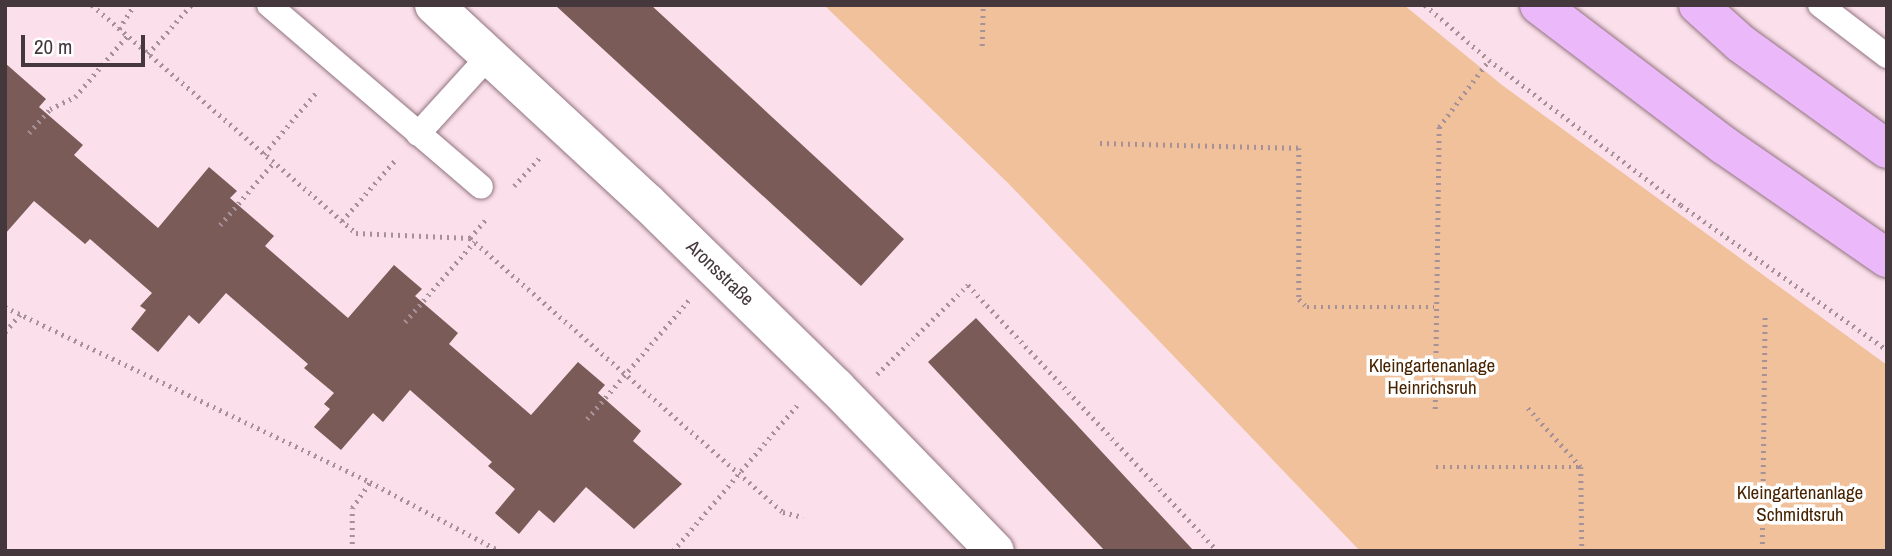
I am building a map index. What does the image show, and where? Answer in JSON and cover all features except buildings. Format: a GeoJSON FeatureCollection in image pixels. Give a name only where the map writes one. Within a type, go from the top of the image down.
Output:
{"type":"FeatureCollection","features":[{"type":"Feature","properties":{"kind":"highway"},"geometry":{"type":"LineString","coordinates":[[1539,5],[1725,146],[1887,258]]}},
{"type":"Feature","properties":{"kind":"highway"},"geometry":{"type":"LineString","coordinates":[[1698,5],[1740,43],[1887,149]]}},
{"type":"Feature","properties":{"kind":"street","name":"Aronsstraße"},"geometry":{"type":"LineString","coordinates":[[434,5],[852,402],[995,551]]}},
{"type":"Feature","properties":{"kind":"lane"},"geometry":{"type":"LineString","coordinates":[[269,5],[481,187]]}},
{"type":"Feature","properties":{"kind":"lane"},"geometry":{"type":"LineString","coordinates":[[1820,5],[1887,56]]}},
{"type":"Feature","properties":{"kind":"lane"},"geometry":{"type":"LineString","coordinates":[[418,134],[489,56]]}},
{"type":"Feature","properties":{"kind":"path"},"geometry":{"type":"LineString","coordinates":[[92,5],[356,233],[472,240],[783,512],[803,517]]}},
{"type":"Feature","properties":{"kind":"path"},"geometry":{"type":"LineString","coordinates":[[120,29],[134,5]]}},
{"type":"Feature","properties":{"kind":"path"},"geometry":{"type":"LineString","coordinates":[[148,54],[191,5]]}},
{"type":"Feature","properties":{"kind":"path"},"geometry":{"type":"LineString","coordinates":[[982,46],[984,5]]}},
{"type":"Feature","properties":{"kind":"path"},"geometry":{"type":"LineString","coordinates":[[1425,5],[1489,60],[1681,205],[1887,350]]}},
{"type":"Feature","properties":{"kind":"path"},"geometry":{"type":"LineString","coordinates":[[29,133],[50,109],[75,97],[127,36]]}},
{"type":"Feature","properties":{"kind":"path"},"geometry":{"type":"LineString","coordinates":[[1435,409],[1434,307],[1439,127],[1489,60]]}},
{"type":"Feature","properties":{"kind":"path"},"geometry":{"type":"LineString","coordinates":[[264,153],[339,66]]}},
{"type":"Feature","properties":{"kind":"path"},"geometry":{"type":"LineString","coordinates":[[342,221],[418,134]]}},
{"type":"Feature","properties":{"kind":"path"},"geometry":{"type":"LineString","coordinates":[[1100,144],[1299,148],[1300,299],[1307,307],[1434,307]]}},
{"type":"Feature","properties":{"kind":"path"},"geometry":{"type":"LineString","coordinates":[[220,225],[274,162]]}},
{"type":"Feature","properties":{"kind":"path"},"geometry":{"type":"LineString","coordinates":[[405,322],[472,240],[488,216]]}},
{"type":"Feature","properties":{"kind":"path"},"geometry":{"type":"LineString","coordinates":[[852,402],[968,285],[1217,551]]}},
{"type":"Feature","properties":{"kind":"path"},"geometry":{"type":"LineString","coordinates":[[587,419],[690,298]]}},
{"type":"Feature","properties":{"kind":"path"},"geometry":{"type":"LineString","coordinates":[[5,307],[370,482],[500,551]]}},
{"type":"Feature","properties":{"kind":"path"},"geometry":{"type":"LineString","coordinates":[[1762,551],[1765,313]]}},
{"type":"Feature","properties":{"kind":"path"},"geometry":{"type":"LineString","coordinates":[[5,332],[20,314]]}},
{"type":"Feature","properties":{"kind":"path"},"geometry":{"type":"LineString","coordinates":[[673,551],[824,375]]}},
{"type":"Feature","properties":{"kind":"path"},"geometry":{"type":"LineString","coordinates":[[1528,408],[1581,467],[1582,551]]}},
{"type":"Feature","properties":{"kind":"path"},"geometry":{"type":"LineString","coordinates":[[1436,467],[1581,467]]}},
{"type":"Feature","properties":{"kind":"path"},"geometry":{"type":"LineString","coordinates":[[352,551],[352,508],[370,482]]}},
{"type":"Feature","properties":{"kind":"green space","name":"Kleingartenanlage Heinrichsruh"},"geometry":{"type":"Polygon","coordinates":[[[824,5],[1404,5],[1502,85],[1887,365],[1887,551],[1360,551],[1008,183],[824,5]]]}},
{"type":"Feature","properties":{"kind":"park label","name":"Kleingartenanlage Schmidtsruh"},"geometry":{"type":"Point","coordinates":[1800,504]}}]}
